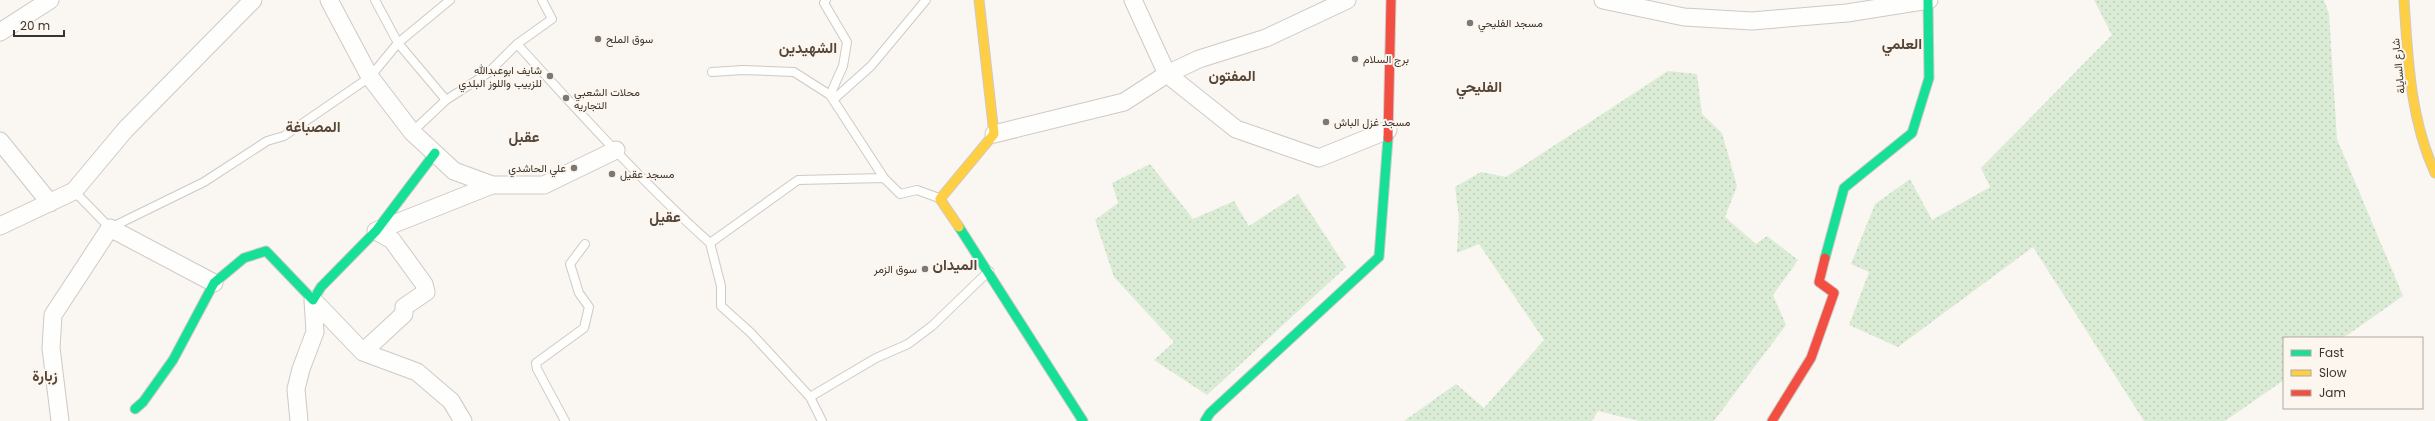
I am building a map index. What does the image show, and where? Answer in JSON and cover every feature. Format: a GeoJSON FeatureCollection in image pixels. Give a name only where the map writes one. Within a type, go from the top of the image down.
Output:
{"type":"FeatureCollection","features":[{"type":"Feature","properties":{"kind":"street"},"geometry":{"type":"LineString","coordinates":[[0,32],[50,0]]}},
{"type":"Feature","properties":{"kind":"street"},"geometry":{"type":"LineString","coordinates":[[0,226],[74,191],[125,130],[253,0]]}},
{"type":"Feature","properties":{"kind":"street"},"geometry":{"type":"LineString","coordinates":[[329,0],[370,78],[412,132],[454,171],[492,185],[544,185],[616,150]]}},
{"type":"Feature","properties":{"kind":"street"},"geometry":{"type":"LineString","coordinates":[[979,0],[994,134]]}},
{"type":"Feature","properties":{"kind":"street"},"geometry":{"type":"LineString","coordinates":[[1133,0],[1167,74],[1236,129],[1319,158],[1388,130]]}},
{"type":"Feature","properties":{"kind":"street"},"geometry":{"type":"LineString","coordinates":[[1083,421],[989,271],[940,199],[994,134],[1124,102],[1167,74],[1199,60],[1266,38],[1347,0]]}},
{"type":"Feature","properties":{"kind":"street"},"geometry":{"type":"LineString","coordinates":[[1205,421],[1210,413],[1379,257],[1388,130],[1391,0]]}},
{"type":"Feature","properties":{"kind":"street"},"geometry":{"type":"LineString","coordinates":[[1603,0],[1684,17],[1752,21],[1846,13],[1929,0],[1929,78],[1912,133],[1844,188],[1819,282],[1834,293],[1811,358],[1772,421]]}},
{"type":"Feature","properties":{"kind":"street","name":"شارع السايلة"},"geometry":{"type":"LineString","coordinates":[[2404,0],[2409,75],[2423,139],[2435,173]]}},
{"type":"Feature","properties":{"kind":"street"},"geometry":{"type":"LineString","coordinates":[[0,141],[50,202]]}},
{"type":"Feature","properties":{"kind":"street"},"geometry":{"type":"LineString","coordinates":[[299,421],[296,389],[301,369],[315,332],[313,300],[321,287],[376,231],[435,153]]}},
{"type":"Feature","properties":{"kind":"street"},"geometry":{"type":"LineString","coordinates":[[376,231],[492,185]]}},
{"type":"Feature","properties":{"kind":"street"},"geometry":{"type":"LineString","coordinates":[[60,421],[51,348],[53,315],[110,228],[214,282]]}},
{"type":"Feature","properties":{"kind":"street"},"geometry":{"type":"LineString","coordinates":[[363,352],[404,314],[404,307],[426,292],[424,284],[392,240],[376,231]]}},
{"type":"Feature","properties":{"kind":"street"},"geometry":{"type":"LineString","coordinates":[[135,409],[143,402],[173,360],[214,282],[244,258],[266,251],[363,352],[417,372],[451,401],[463,421]]}},
{"type":"Feature","properties":{"kind":"lane"},"geometry":{"type":"LineString","coordinates":[[375,0],[398,43],[446,100]]}},
{"type":"Feature","properties":{"kind":"lane"},"geometry":{"type":"LineString","coordinates":[[74,191],[110,228],[204,182],[267,141],[284,136],[370,78],[398,43],[450,0]]}},
{"type":"Feature","properties":{"kind":"lane"},"geometry":{"type":"LineString","coordinates":[[412,132],[446,100],[488,73],[517,44],[552,19],[542,0]]}},
{"type":"Feature","properties":{"kind":"lane"},"geometry":{"type":"LineString","coordinates":[[826,0],[824,3],[847,42],[843,66],[832,97]]}},
{"type":"Feature","properties":{"kind":"lane"},"geometry":{"type":"LineString","coordinates":[[832,97],[871,66],[926,0]]}},
{"type":"Feature","properties":{"kind":"lane"},"geometry":{"type":"LineString","coordinates":[[517,44],[616,150],[683,219],[710,243],[721,286],[721,306],[751,333],[810,397],[822,421]]}},
{"type":"Feature","properties":{"kind":"lane"},"geometry":{"type":"LineString","coordinates":[[712,72],[743,70],[794,72],[832,97],[884,178],[900,194],[917,190],[940,199]]}},
{"type":"Feature","properties":{"kind":"lane"},"geometry":{"type":"LineString","coordinates":[[710,243],[798,180],[884,178]]}},
{"type":"Feature","properties":{"kind":"lane"},"geometry":{"type":"LineString","coordinates":[[565,421],[537,369],[536,362],[584,328],[589,307],[579,293],[570,264],[585,244]]}},
{"type":"Feature","properties":{"kind":"lane"},"geometry":{"type":"LineString","coordinates":[[810,397],[876,358],[908,344],[932,326],[989,271]]}},
{"type":"Feature","properties":{"kind":"green space"},"geometry":{"type":"Polygon","coordinates":[[[2094,0],[2324,0],[2329,14],[2337,139],[2403,296],[2344,337],[2283,337],[2283,381],[2225,421],[2144,421],[2033,247],[1898,347],[1849,325],[1869,272],[1851,264],[1875,204],[1910,179],[1932,220],[1990,187],[1981,168],[2112,35],[2094,0]]]}},
{"type":"Feature","properties":{"kind":"green space"},"geometry":{"type":"Polygon","coordinates":[[[1668,71],[1697,74],[1702,114],[1722,133],[1737,186],[1725,217],[1756,244],[1767,236],[1798,260],[1773,295],[1786,325],[1714,421],[1639,421],[1598,411],[1592,421],[1404,421],[1456,384],[1484,408],[1544,340],[1479,244],[1457,253],[1459,218],[1455,187],[1481,172],[1506,177],[1668,71]]]}},
{"type":"Feature","properties":{"kind":"green space"},"geometry":{"type":"Polygon","coordinates":[[[1150,164],[1193,219],[1234,201],[1249,226],[1298,194],[1346,267],[1207,395],[1154,360],[1174,342],[1114,277],[1095,220],[1118,203],[1112,183],[1150,164]]]}},
{"type":"Feature","properties":{"kind":"traffic: fast"},"geometry":{"type":"LineString","coordinates":[[1825,258],[1844,188],[1912,133],[1929,78],[1928,1]]}},
{"type":"Feature","properties":{"kind":"traffic: fast"},"geometry":{"type":"LineString","coordinates":[[1205,421],[1210,413],[1379,257],[1388,138]]}},
{"type":"Feature","properties":{"kind":"traffic: fast"},"geometry":{"type":"LineString","coordinates":[[135,409],[143,402],[173,360],[214,283],[244,258],[266,251],[313,300],[321,287],[376,231],[435,153]]}},
{"type":"Feature","properties":{"kind":"traffic: fast"},"geometry":{"type":"LineString","coordinates":[[959,227],[1083,421]]}},
{"type":"Feature","properties":{"kind":"traffic: slow"},"geometry":{"type":"LineString","coordinates":[[959,227],[940,199],[994,134],[979,0]]}},
{"type":"Feature","properties":{"kind":"traffic: slow"},"geometry":{"type":"LineString","coordinates":[[2404,0],[2409,67],[2415,110],[2420,131],[2435,173]]}},
{"type":"Feature","properties":{"kind":"traffic: jam"},"geometry":{"type":"LineString","coordinates":[[1388,138],[1391,0]]}},
{"type":"Feature","properties":{"kind":"traffic: jam"},"geometry":{"type":"LineString","coordinates":[[1772,421],[1811,358],[1834,293],[1819,282],[1825,258]]}},
{"type":"Feature","properties":{"kind":"place","name":"مسجد الفليحي"},"geometry":{"type":"Point","coordinates":[1470,23]}},
{"type":"Feature","properties":{"kind":"place","name":"سوق الملح"},"geometry":{"type":"Point","coordinates":[598,39]}},
{"type":"Feature","properties":{"kind":"place","name":"برج السلام"},"geometry":{"type":"Point","coordinates":[1355,59]}},
{"type":"Feature","properties":{"kind":"place","name":"شايف ابوعبدالله للزبيب واللوز البلدي"},"geometry":{"type":"Point","coordinates":[550,76]}},
{"type":"Feature","properties":{"kind":"place","name":"محلات الشعبي التجاريه"},"geometry":{"type":"Point","coordinates":[566,98]}},
{"type":"Feature","properties":{"kind":"place","name":"مسجد غزل الباش"},"geometry":{"type":"Point","coordinates":[1326,122]}},
{"type":"Feature","properties":{"kind":"place","name":"علي الحاشدي"},"geometry":{"type":"Point","coordinates":[574,168]}},
{"type":"Feature","properties":{"kind":"place","name":"مسجد عقيل"},"geometry":{"type":"Point","coordinates":[612,174]}},
{"type":"Feature","properties":{"kind":"place","name":"سوق الزمر"},"geometry":{"type":"Point","coordinates":[925,269]}},
{"type":"Feature","properties":{"kind":"district","name":"العلمي"},"geometry":{"type":"Point","coordinates":[1902,43]}},
{"type":"Feature","properties":{"kind":"district","name":"الشهيدين"},"geometry":{"type":"Point","coordinates":[808,47]}},
{"type":"Feature","properties":{"kind":"district","name":"المفتون"},"geometry":{"type":"Point","coordinates":[1232,75]}},
{"type":"Feature","properties":{"kind":"district","name":"الفليحي"},"geometry":{"type":"Point","coordinates":[1479,86]}},
{"type":"Feature","properties":{"kind":"district","name":"المصباغة"},"geometry":{"type":"Point","coordinates":[313,126]}},
{"type":"Feature","properties":{"kind":"district","name":"عقبل"},"geometry":{"type":"Point","coordinates":[524,136]}},
{"type":"Feature","properties":{"kind":"district","name":"عقيل"},"geometry":{"type":"Point","coordinates":[665,216]}},
{"type":"Feature","properties":{"kind":"district","name":"الميدان"},"geometry":{"type":"Point","coordinates":[955,264]}},
{"type":"Feature","properties":{"kind":"district","name":"زبارة"},"geometry":{"type":"Point","coordinates":[45,375]}}]}
